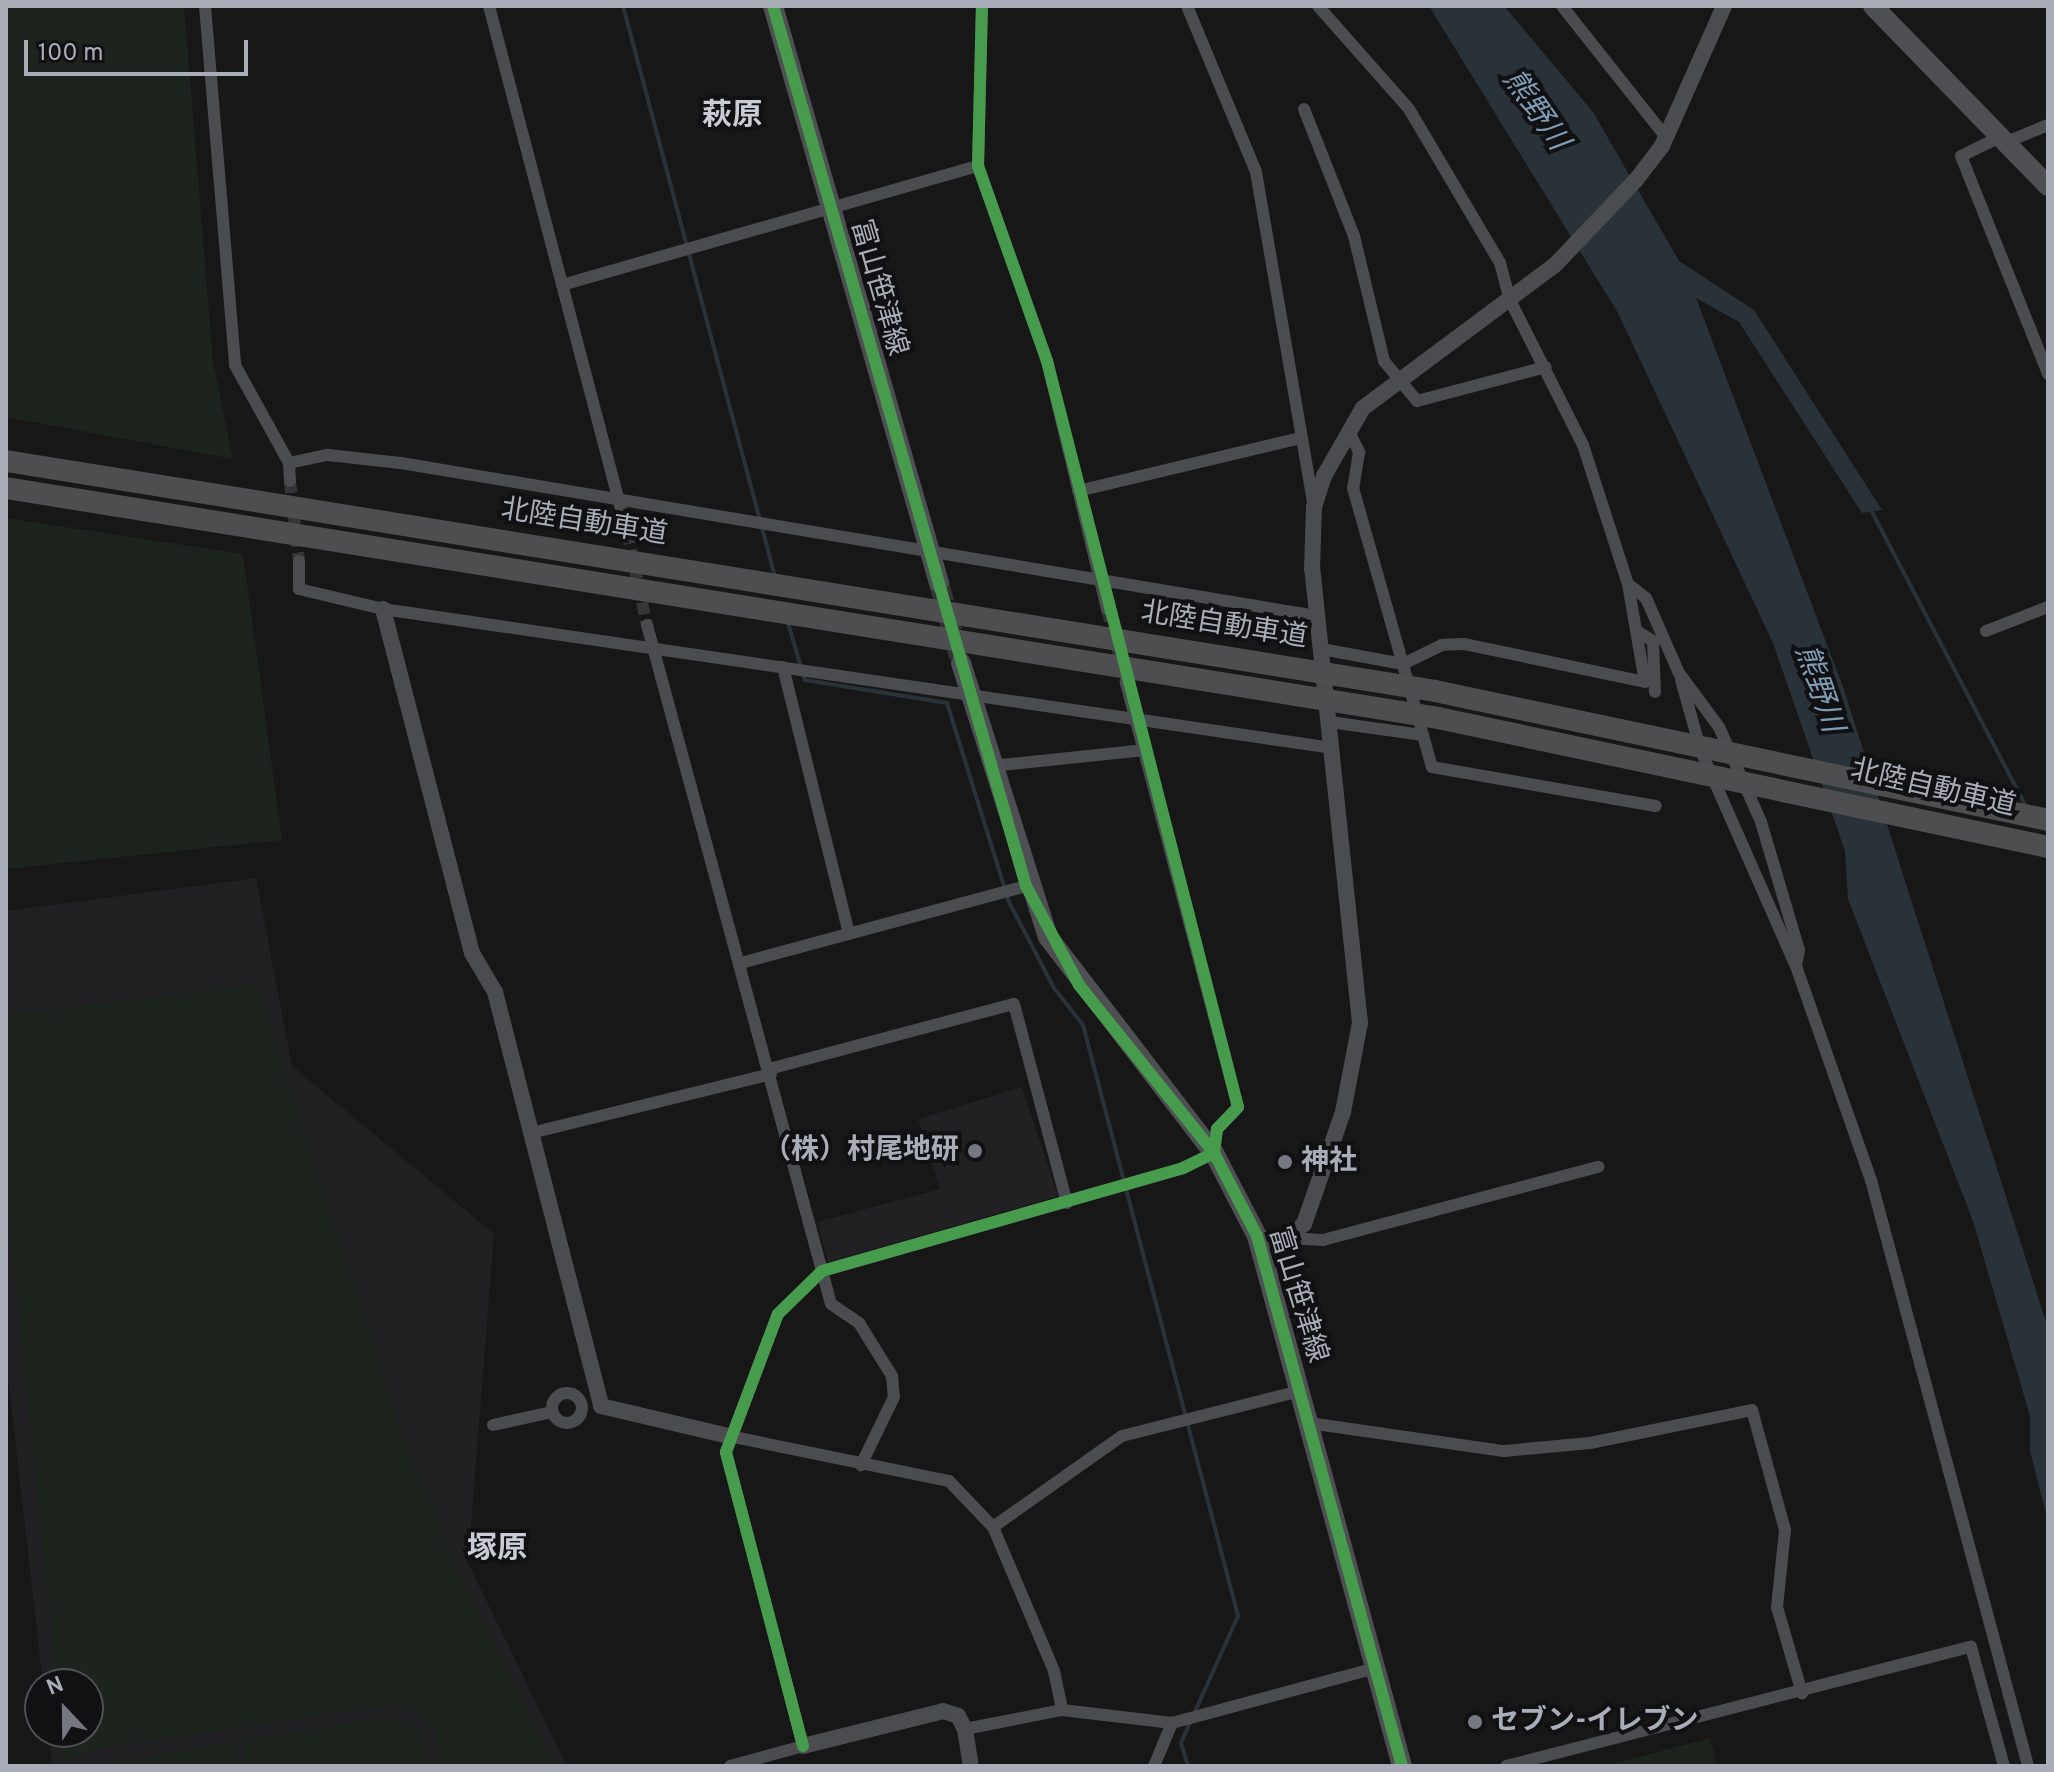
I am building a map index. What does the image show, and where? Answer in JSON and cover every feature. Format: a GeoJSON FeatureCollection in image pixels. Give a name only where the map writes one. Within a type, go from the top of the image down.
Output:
{"type":"FeatureCollection","features":[{"type":"Feature","properties":{"kind":"highway","name":"北陸自動車道"},"geometry":{"type":"LineString","coordinates":[[6,461],[1435,691],[1639,730],[2048,820]]}},
{"type":"Feature","properties":{"kind":"highway","name":"北陸自動車道"},"geometry":{"type":"LineString","coordinates":[[6,488],[1438,718],[1641,756],[2048,847]]}},
{"type":"Feature","properties":{"kind":"main road","name":"富山笹津線"},"geometry":{"type":"LineString","coordinates":[[773,6],[939,583]]}},
{"type":"Feature","properties":{"kind":"main road"},"geometry":{"type":"LineString","coordinates":[[1873,6],[2048,186]]}},
{"type":"Feature","properties":{"kind":"main road","name":"富山笹津線"},"geometry":{"type":"LineString","coordinates":[[961,663],[1026,886],[1079,985],[1214,1153],[1264,1257],[1402,1766]]}},
{"type":"Feature","properties":{"kind":"street"},"geometry":{"type":"LineString","coordinates":[[205,6],[235,365],[289,463],[290,481]]}},
{"type":"Feature","properties":{"kind":"street"},"geometry":{"type":"LineString","coordinates":[[489,6],[627,532]]}},
{"type":"Feature","properties":{"kind":"street"},"geometry":{"type":"LineString","coordinates":[[982,6],[978,166],[1047,361],[1107,609]]}},
{"type":"Feature","properties":{"kind":"street"},"geometry":{"type":"LineString","coordinates":[[1187,6],[1256,172],[1282,297],[1297,439],[1314,507],[1316,616],[1330,722],[1360,1023],[1343,1112],[1304,1224],[1264,1257]]}},
{"type":"Feature","properties":{"kind":"street"},"geometry":{"type":"LineString","coordinates":[[1318,6],[1409,109],[1451,170],[1500,263],[1583,445],[1628,584],[1645,682],[1465,644],[1442,645],[1403,664],[1321,649]]}},
{"type":"Feature","properties":{"kind":"street"},"geometry":{"type":"LineString","coordinates":[[1562,6],[1664,142]]}},
{"type":"Feature","properties":{"kind":"street"},"geometry":{"type":"LineString","coordinates":[[1314,507],[1348,430],[1398,375],[1514,298],[1591,231],[1664,142],[1724,6]]}},
{"type":"Feature","properties":{"kind":"street"},"geometry":{"type":"LineString","coordinates":[[1304,109],[1354,236],[1384,361],[1417,401],[1546,367]]}},
{"type":"Feature","properties":{"kind":"street"},"geometry":{"type":"LineString","coordinates":[[2048,125],[1961,156],[2048,374]]}},
{"type":"Feature","properties":{"kind":"street"},"geometry":{"type":"LineString","coordinates":[[562,285],[978,166]]}},
{"type":"Feature","properties":{"kind":"street"},"geometry":{"type":"LineString","coordinates":[[1348,430],[1359,452],[1353,488],[1432,767],[1656,806]]}},
{"type":"Feature","properties":{"kind":"street"},"geometry":{"type":"LineString","coordinates":[[1078,491],[1297,439]]}},
{"type":"Feature","properties":{"kind":"street"},"geometry":{"type":"LineString","coordinates":[[289,463],[328,455],[401,463],[1316,616]]}},
{"type":"Feature","properties":{"kind":"street"},"geometry":{"type":"LineString","coordinates":[[299,561],[299,589],[383,609],[1332,748]]}},
{"type":"Feature","properties":{"kind":"street"},"geometry":{"type":"LineString","coordinates":[[1628,584],[1646,598],[1679,673],[1701,751],[1796,966],[1871,1180],[2028,1766]]}},
{"type":"Feature","properties":{"kind":"street"},"geometry":{"type":"LineString","coordinates":[[1986,631],[2048,607]]}},
{"type":"Feature","properties":{"kind":"street"},"geometry":{"type":"LineString","coordinates":[[383,609],[472,953],[495,992],[599,1400]]}},
{"type":"Feature","properties":{"kind":"street"},"geometry":{"type":"LineString","coordinates":[[647,625],[658,649],[831,1304],[859,1323],[892,1376],[894,1397],[861,1465]]}},
{"type":"Feature","properties":{"kind":"street"},"geometry":{"type":"LineString","coordinates":[[1637,631],[1653,641],[1655,692]]}},
{"type":"Feature","properties":{"kind":"street"},"geometry":{"type":"LineString","coordinates":[[783,667],[849,934]]}},
{"type":"Feature","properties":{"kind":"street"},"geometry":{"type":"LineString","coordinates":[[1679,673],[1719,727],[1761,822],[1799,950],[1796,966]]}},
{"type":"Feature","properties":{"kind":"street"},"geometry":{"type":"LineString","coordinates":[[803,1746],[726,1452],[729,1436],[778,1314],[822,1271],[1067,1203],[1214,1153],[1217,1129],[1238,1107],[1126,682]]}},
{"type":"Feature","properties":{"kind":"street"},"geometry":{"type":"LineString","coordinates":[[1330,722],[1423,735]]}},
{"type":"Feature","properties":{"kind":"street"},"geometry":{"type":"LineString","coordinates":[[991,766],[1145,750]]}},
{"type":"Feature","properties":{"kind":"street"},"geometry":{"type":"LineString","coordinates":[[741,963],[1026,886]]}},
{"type":"Feature","properties":{"kind":"street"},"geometry":{"type":"LineString","coordinates":[[531,1133],[770,1072],[1014,1004],[1067,1203]]}},
{"type":"Feature","properties":{"kind":"street"},"geometry":{"type":"LineString","coordinates":[[1287,1238],[1323,1240],[1598,1167]]}},
{"type":"Feature","properties":{"kind":"street"},"geometry":{"type":"LineString","coordinates":[[993,1527],[1122,1436],[1300,1391]]}},
{"type":"Feature","properties":{"kind":"street"},"geometry":{"type":"LineString","coordinates":[[552,1412],[565,1393],[582,1404],[599,1400],[729,1436],[949,1481],[993,1527],[1054,1671],[1062,1710]]}},
{"type":"Feature","properties":{"kind":"street"},"geometry":{"type":"LineString","coordinates":[[493,1425],[552,1412],[574,1422],[582,1404]]}},
{"type":"Feature","properties":{"kind":"street"},"geometry":{"type":"LineString","coordinates":[[1309,1423],[1504,1451],[1590,1443],[1752,1410],[1785,1530],[1777,1607],[1802,1693]]}},
{"type":"Feature","properties":{"kind":"street"},"geometry":{"type":"LineString","coordinates":[[1506,1766],[1802,1693],[1971,1647],[2004,1766]]}},
{"type":"Feature","properties":{"kind":"street"},"geometry":{"type":"LineString","coordinates":[[965,1729],[1062,1710],[1172,1723],[1376,1668]]}},
{"type":"Feature","properties":{"kind":"street"},"geometry":{"type":"LineString","coordinates":[[730,1766],[943,1711],[958,1716],[965,1729],[971,1766]]}},
{"type":"Feature","properties":{"kind":"street"},"geometry":{"type":"LineString","coordinates":[[1154,1766],[1172,1723]]}},
{"type":"Feature","properties":{"kind":"shaded area"},"geometry":{"type":"Polygon","coordinates":[[[6,6],[184,6],[213,362],[233,459],[6,417],[6,6]]]}},
{"type":"Feature","properties":{"kind":"shaded area"},"geometry":{"type":"Polygon","coordinates":[[[6,518],[243,554],[282,840],[6,869],[6,518]]]}},
{"type":"Feature","properties":{"kind":"shaded area"},"geometry":{"type":"Polygon","coordinates":[[[256,878],[292,1066],[494,1234],[468,1563],[567,1766],[52,1766],[50,1748],[104,1748],[104,1668],[41,1668],[6,1360],[6,911],[256,878]]]}},
{"type":"Feature","properties":{"kind":"shaded area"},"geometry":{"type":"Polygon","coordinates":[[[257,985],[400,1428],[457,1568],[555,1766],[442,1766],[436,1731],[416,1710],[398,1704],[104,1747],[104,1668],[55,1668],[6,1191],[6,1015],[257,985]]]}},
{"type":"Feature","properties":{"kind":"shaded area"},"geometry":{"type":"Polygon","coordinates":[[[1022,1087],[1058,1196],[828,1262],[817,1222],[940,1189],[918,1119],[1022,1087]]]}},
{"type":"Feature","properties":{"kind":"shaded area"},"geometry":{"type":"Polygon","coordinates":[[[389,1718],[419,1731],[429,1766],[246,1766],[242,1740],[389,1718]]]}},
{"type":"Feature","properties":{"kind":"shaded area"},"geometry":{"type":"Polygon","coordinates":[[[1710,1738],[1717,1766],[1605,1766],[1710,1738]]]}},
{"type":"Feature","properties":{"kind":"shaded area"},"geometry":{"type":"Polygon","coordinates":[[[232,1742],[239,1766],[100,1766],[107,1763],[232,1742]]]}},
{"type":"Feature","properties":{"kind":"shaded area"},"geometry":{"type":"Polygon","coordinates":[[[64,1748],[100,1748],[93,1749],[65,1763],[64,1748]]]}},
{"type":"Feature","properties":{"kind":"water","name":"熊野川"},"geometry":{"type":"Polygon","coordinates":[[[1429,6],[1504,6],[1593,112],[1679,261],[1754,310],[1882,510],[1862,513],[1739,322],[1696,298],[1843,687],[2048,1328],[2048,1521],[2030,1451],[2030,1416],[1973,1221],[1848,899],[1845,851],[1773,643],[1618,313],[1429,6]]]}},
{"type":"Feature","properties":{"kind":"waterway"},"geometry":{"type":"LineString","coordinates":[[623,6],[775,577]]}},
{"type":"Feature","properties":{"kind":"waterway"},"geometry":{"type":"LineString","coordinates":[[1871,510],[2026,806]]}},
{"type":"Feature","properties":{"kind":"waterway"},"geometry":{"type":"LineString","coordinates":[[787,620],[805,680],[947,703],[1009,902],[1054,988],[1083,1025],[1238,1616],[1181,1743],[1188,1766]]}},
{"type":"Feature","properties":{"kind":"tunnel"},"geometry":{"type":"LineString","coordinates":[[290,481],[299,561]]}},
{"type":"Feature","properties":{"kind":"tunnel"},"geometry":{"type":"LineString","coordinates":[[627,532],[647,625]]}},
{"type":"Feature","properties":{"kind":"tunnel"},"geometry":{"type":"LineString","coordinates":[[939,583],[959,656]]}},
{"type":"Feature","properties":{"kind":"tunnel"},"geometry":{"type":"LineString","coordinates":[[1107,609],[1123,671]]}},
{"type":"Feature","properties":{"kind":"cycle path"},"geometry":{"type":"LineString","coordinates":[[773,6],[1026,886],[1079,985],[1214,1153],[1257,1236],[1402,1766]]}},
{"type":"Feature","properties":{"kind":"cycle path"},"geometry":{"type":"LineString","coordinates":[[803,1746],[726,1452],[778,1314],[822,1271],[1183,1168],[1214,1153],[1217,1129],[1238,1107],[1047,361],[978,166],[982,6]]}},
{"type":"Feature","properties":{"kind":"place","name":"（株）村尾地研"},"geometry":{"type":"Point","coordinates":[975,1151]}},
{"type":"Feature","properties":{"kind":"place","name":"神社"},"geometry":{"type":"Point","coordinates":[1285,1162]}},
{"type":"Feature","properties":{"kind":"place","name":"セブン-イレブン"},"geometry":{"type":"Point","coordinates":[1475,1722]}},
{"type":"Feature","properties":{"kind":"district","name":"萩原"},"geometry":{"type":"Point","coordinates":[732,117]}},
{"type":"Feature","properties":{"kind":"district","name":"塚原"},"geometry":{"type":"Point","coordinates":[497,1550]}}]}
